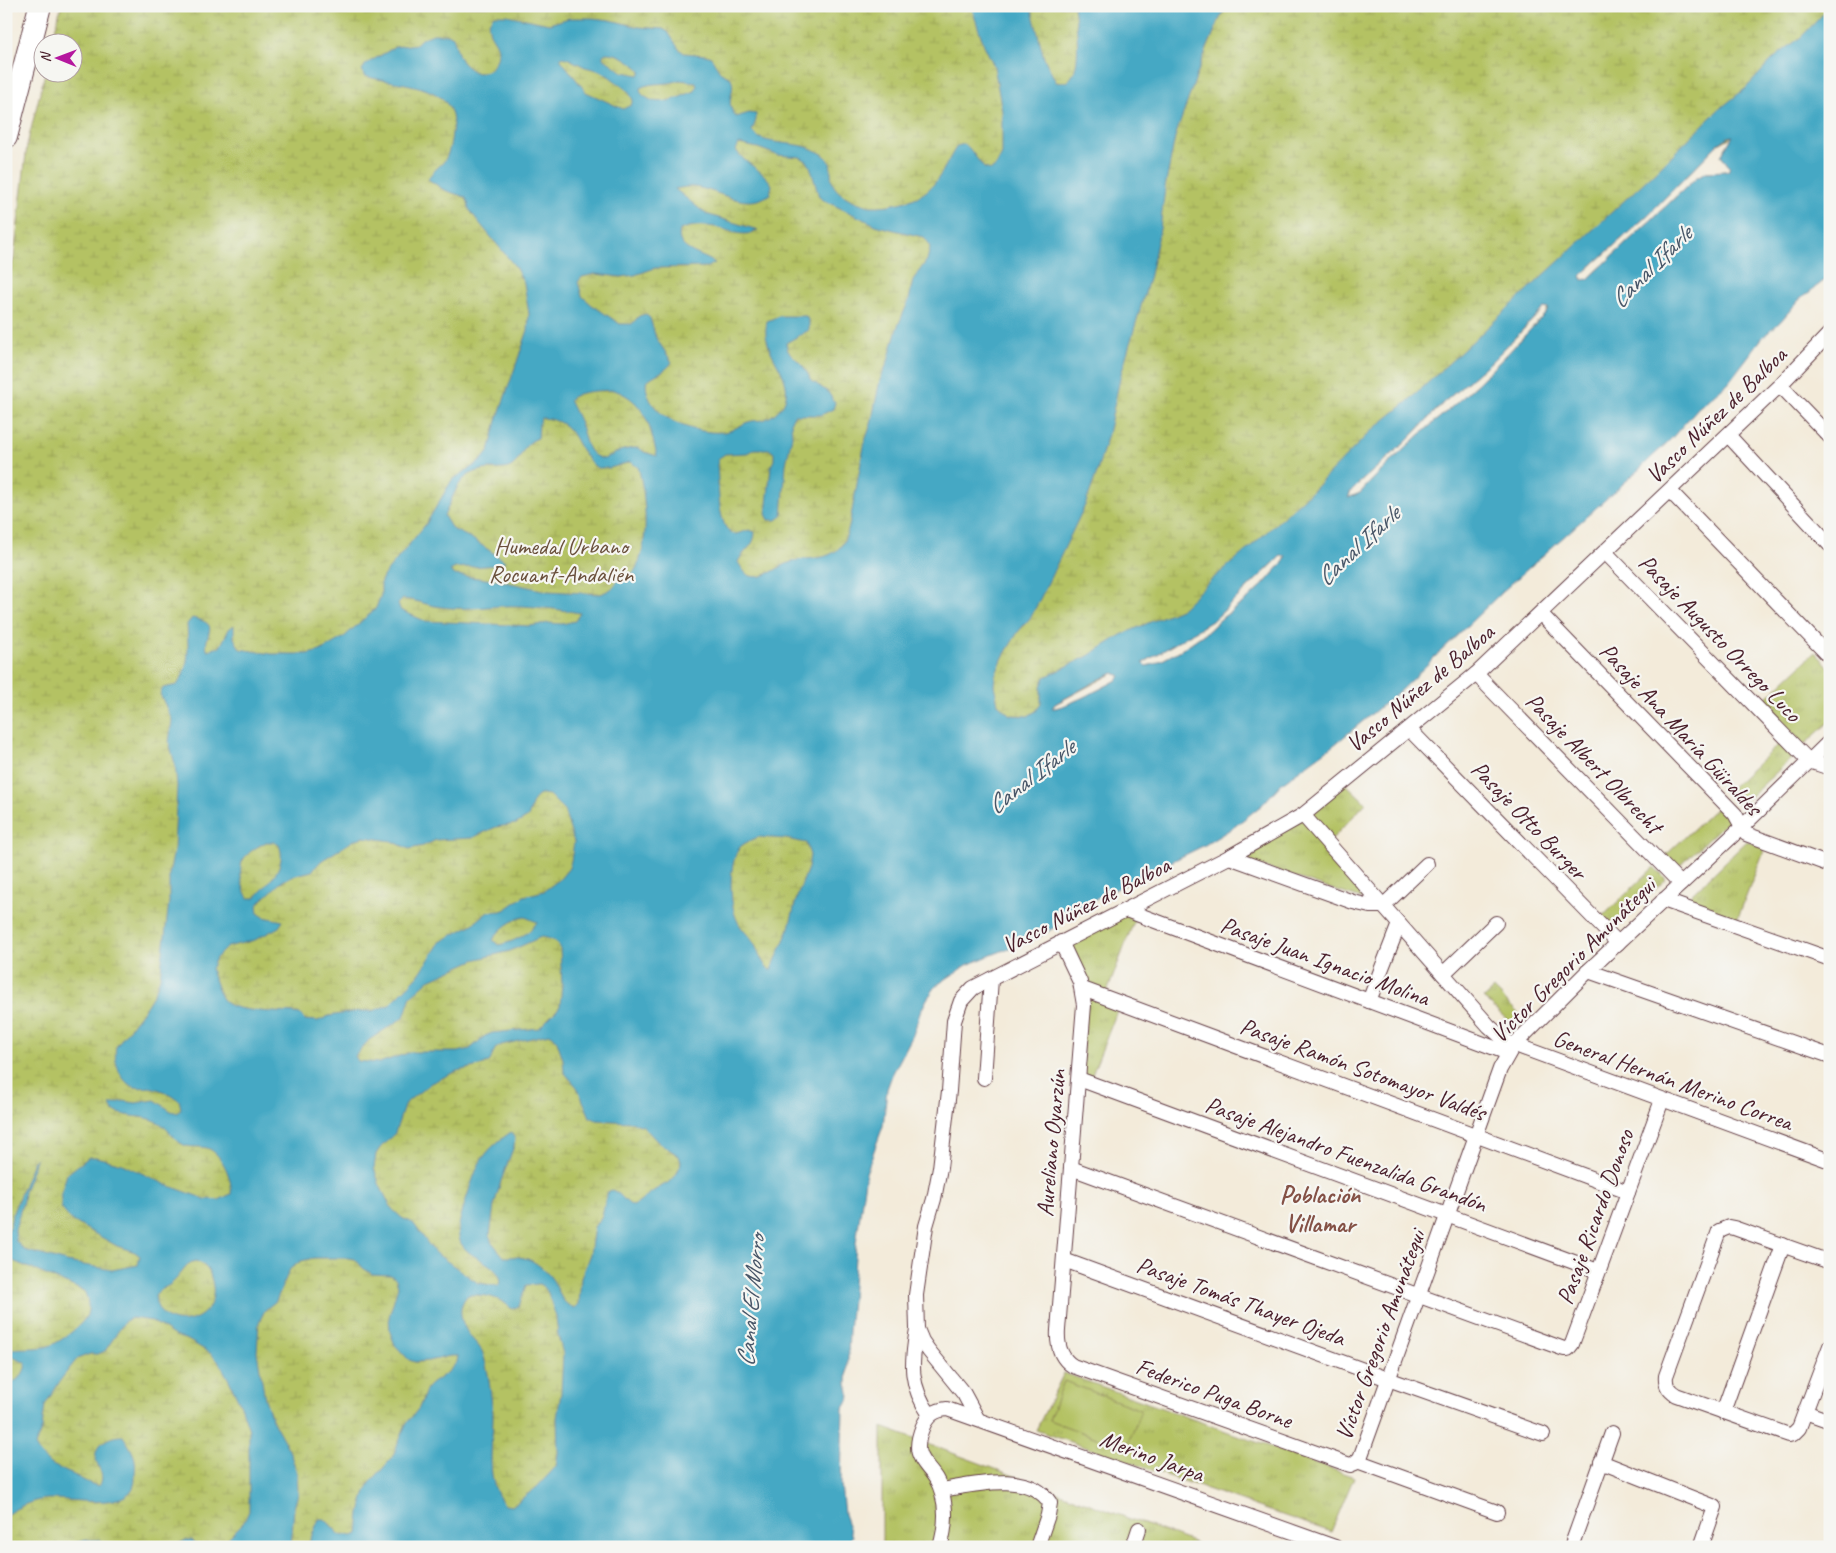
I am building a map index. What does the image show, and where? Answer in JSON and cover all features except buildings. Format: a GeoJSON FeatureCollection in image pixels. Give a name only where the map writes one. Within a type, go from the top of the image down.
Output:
{"type":"FeatureCollection","features":[{"type":"Feature","properties":{"kind":"highway"},"geometry":{"type":"LineString","coordinates":[[6,137],[25,72],[40,6]]}},
{"type":"Feature","properties":{"kind":"street","name":"Vasco Núñez de Balboa"},"geometry":{"type":"LineString","coordinates":[[917,1329],[916,1295],[926,1226],[940,1168],[949,1091],[954,1021],[961,1001],[973,988],[1230,857],[1303,815],[1476,674],[1780,385],[1830,333]]}},
{"type":"Feature","properties":{"kind":"street"},"geometry":{"type":"LineString","coordinates":[[1780,385],[1830,437]]}},
{"type":"Feature","properties":{"kind":"street"},"geometry":{"type":"LineString","coordinates":[[1728,435],[1830,545]]}},
{"type":"Feature","properties":{"kind":"street"},"geometry":{"type":"LineString","coordinates":[[1670,490],[1830,658]]}},
{"type":"Feature","properties":{"kind":"street","name":"Pasaje Augusto Orrego Luco"},"geometry":{"type":"LineString","coordinates":[[1605,552],[1808,761],[1830,768]]}},
{"type":"Feature","properties":{"kind":"street","name":"Pasaje Ana María Güiraldes"},"geometry":{"type":"LineString","coordinates":[[1541,614],[1735,814],[1746,834],[1830,865]]}},
{"type":"Feature","properties":{"kind":"street","name":"Pasaje Albert Olbrecht"},"geometry":{"type":"LineString","coordinates":[[1476,674],[1680,884]]}},
{"type":"Feature","properties":{"kind":"street","name":"Pasaje Otto Burger"},"geometry":{"type":"LineString","coordinates":[[1409,728],[1618,943]]}},
{"type":"Feature","properties":{"kind":"street","name":"Víctor Gregorio Amunátegui"},"geometry":{"type":"LineString","coordinates":[[1357,1461],[1500,1069],[1511,1049],[1588,971],[1742,827],[1830,741]]}},
{"type":"Feature","properties":{"kind":"street","name":"General Hernán Merino Correa"},"geometry":{"type":"LineString","coordinates":[[1303,815],[1511,1049],[1662,1100],[1830,1161]]}},
{"type":"Feature","properties":{"kind":"street"},"geometry":{"type":"LineString","coordinates":[[1230,857],[1353,902],[1370,906],[1383,906],[1428,864]]}},
{"type":"Feature","properties":{"kind":"street"},"geometry":{"type":"LineString","coordinates":[[1663,900],[1830,959]]}},
{"type":"Feature","properties":{"kind":"street","name":"Pasaje Juan Ignacio Molina"},"geometry":{"type":"LineString","coordinates":[[1126,910],[1369,1001],[1511,1049]]}},
{"type":"Feature","properties":{"kind":"street"},"geometry":{"type":"LineString","coordinates":[[1369,1001],[1398,924]]}},
{"type":"Feature","properties":{"kind":"street"},"geometry":{"type":"LineString","coordinates":[[1443,974],[1496,924]]}},
{"type":"Feature","properties":{"kind":"street","name":"Aureliano Oyarzún"},"geometry":{"type":"LineString","coordinates":[[1060,1352],[1058,1340],[1084,1006],[1083,989],[1061,942]]}},
{"type":"Feature","properties":{"kind":"street"},"geometry":{"type":"LineString","coordinates":[[1588,971],[1830,1056]]}},
{"type":"Feature","properties":{"kind":"street"},"geometry":{"type":"LineString","coordinates":[[984,1078],[991,979]]}},
{"type":"Feature","properties":{"kind":"street","name":"Pasaje Ramón Sotomayor Valdés"},"geometry":{"type":"LineString","coordinates":[[1083,989],[1628,1192]]}},
{"type":"Feature","properties":{"kind":"street","name":"Pasaje Alejandro Fuenzalida Grandón"},"geometry":{"type":"LineString","coordinates":[[1079,1079],[1598,1271]]}},
{"type":"Feature","properties":{"kind":"street","name":"Pasaje Ricardo Donoso"},"geometry":{"type":"LineString","coordinates":[[1418,1296],[1560,1348],[1568,1349],[1572,1344],[1662,1100]]}},
{"type":"Feature","properties":{"kind":"street"},"geometry":{"type":"LineString","coordinates":[[1071,1168],[1418,1296]]}},
{"type":"Feature","properties":{"kind":"street"},"geometry":{"type":"LineString","coordinates":[[1830,1262],[1734,1228],[1723,1228],[1719,1231],[1666,1376],[1667,1387],[1671,1392],[1723,1412],[1789,1435],[1793,1434],[1799,1428],[1830,1346]]}},
{"type":"Feature","properties":{"kind":"street"},"geometry":{"type":"LineString","coordinates":[[1723,1412],[1783,1245]]}},
{"type":"Feature","properties":{"kind":"street","name":"Pasaje Tomás Thayer Ojeda"},"geometry":{"type":"LineString","coordinates":[[1064,1260],[1543,1434]]}},
{"type":"Feature","properties":{"kind":"street"},"geometry":{"type":"LineString","coordinates":[[917,1329],[912,1372],[919,1396],[930,1415],[920,1434],[918,1450],[922,1462],[939,1482],[942,1490],[945,1511],[940,1547]]}},
{"type":"Feature","properties":{"kind":"street"},"geometry":{"type":"LineString","coordinates":[[917,1329],[929,1351],[964,1394],[977,1418]]}},
{"type":"Feature","properties":{"kind":"street","name":"Federico Puga Borne"},"geometry":{"type":"LineString","coordinates":[[1060,1352],[1068,1363],[1078,1369],[1346,1464],[1350,1465],[1357,1461],[1497,1512]]}},
{"type":"Feature","properties":{"kind":"street","name":"Merino Jarpa"},"geometry":{"type":"LineString","coordinates":[[930,1415],[941,1409],[952,1410],[977,1418],[1335,1547]]}},
{"type":"Feature","properties":{"kind":"street"},"geometry":{"type":"LineString","coordinates":[[1805,1412],[1830,1421]]}},
{"type":"Feature","properties":{"kind":"street"},"geometry":{"type":"LineString","coordinates":[[1571,1547],[1612,1433]]}},
{"type":"Feature","properties":{"kind":"street"},"geometry":{"type":"LineString","coordinates":[[1601,1462],[1715,1507],[1701,1547]]}},
{"type":"Feature","properties":{"kind":"street"},"geometry":{"type":"LineString","coordinates":[[942,1490],[989,1481],[1016,1483],[1034,1489],[1046,1496],[1050,1503],[1048,1515],[1037,1547]]}},
{"type":"Feature","properties":{"kind":"street"},"geometry":{"type":"LineString","coordinates":[[1133,1547],[1139,1529]]}},
{"type":"Feature","properties":{"kind":"green space","name":"Humedal Urbano Rocuant-Andalién"},"geometry":{"type":"Polygon","coordinates":[[[61,6],[1183,6],[845,812],[577,1547],[6,1547],[6,288],[14,258],[27,145],[43,82],[82,82],[82,32],[54,32],[61,6]]]}},
{"type":"Feature","properties":{"kind":"green space"},"geometry":{"type":"Polygon","coordinates":[[[1227,6],[1830,6],[1830,160],[1229,619],[901,833],[1201,63],[1227,6]],[[1733,136],[1717,145],[1649,214],[1581,276],[1583,280],[1588,279],[1697,177],[1706,172],[1728,171],[1730,167],[1721,156],[1733,136]],[[1544,308],[1493,360],[1444,402],[1407,441],[1351,491],[1348,498],[1360,493],[1405,448],[1477,384],[1546,313],[1548,308],[1544,308]],[[1281,556],[1215,619],[1143,663],[1146,666],[1155,664],[1181,650],[1208,631],[1263,585],[1285,560],[1285,556],[1281,556]],[[1114,673],[1055,704],[1052,708],[1074,702],[1117,680],[1120,676],[1114,673]]]}},
{"type":"Feature","properties":{"kind":"green space"},"geometry":{"type":"Polygon","coordinates":[[[1815,652],[1830,668],[1830,721],[1804,745],[1763,701],[1815,652]]]}},
{"type":"Feature","properties":{"kind":"green space"},"geometry":{"type":"Polygon","coordinates":[[[1781,742],[1794,756],[1740,806],[1727,792],[1781,742]]]}},
{"type":"Feature","properties":{"kind":"green space"},"geometry":{"type":"Polygon","coordinates":[[[1345,783],[1366,803],[1329,842],[1305,815],[1345,783]]]}},
{"type":"Feature","properties":{"kind":"green space"},"geometry":{"type":"Polygon","coordinates":[[[1719,805],[1731,818],[1678,867],[1666,855],[1719,805]]]}},
{"type":"Feature","properties":{"kind":"green space"},"geometry":{"type":"Polygon","coordinates":[[[1302,817],[1380,905],[1233,857],[1302,817]]]}},
{"type":"Feature","properties":{"kind":"green space"},"geometry":{"type":"Polygon","coordinates":[[[1747,841],[1765,848],[1737,920],[1684,902],[1747,841]]]}},
{"type":"Feature","properties":{"kind":"green space"},"geometry":{"type":"Polygon","coordinates":[[[1654,867],[1666,879],[1613,929],[1602,917],[1654,867]]]}},
{"type":"Feature","properties":{"kind":"green space"},"geometry":{"type":"Polygon","coordinates":[[[1126,912],[1136,916],[1106,995],[1084,987],[1063,943],[1126,912]]]}},
{"type":"Feature","properties":{"kind":"green space"},"geometry":{"type":"Polygon","coordinates":[[[1494,989],[1521,1016],[1512,1022],[1484,998],[1494,989]]]}},
{"type":"Feature","properties":{"kind":"green space"},"geometry":{"type":"Polygon","coordinates":[[[1086,992],[1119,1006],[1090,1080],[1081,1077],[1086,992]]]}},
{"type":"Feature","properties":{"kind":"green space"},"geometry":{"type":"Polygon","coordinates":[[[1064,1373],[1354,1477],[1331,1532],[1036,1430],[1064,1373]]]}},
{"type":"Feature","properties":{"kind":"green space"},"geometry":{"type":"Polygon","coordinates":[[[1064,1381],[1141,1410],[1126,1449],[1049,1420],[1064,1381]]]}},
{"type":"Feature","properties":{"kind":"green space"},"geometry":{"type":"Polygon","coordinates":[[[882,1427],[1206,1547],[882,1547],[882,1427]]]}},
{"type":"Feature","properties":{"kind":"water"},"geometry":{"type":"Polygon","coordinates":[[[971,6],[1031,6],[1044,58],[1056,82],[1066,82],[1072,76],[1076,66],[1077,40],[1074,6],[1227,6],[1201,63],[1175,137],[1165,188],[1160,229],[1149,279],[1121,374],[1108,434],[1096,475],[1086,503],[1031,617],[1018,632],[1003,657],[995,676],[994,685],[998,704],[1010,715],[1028,716],[1036,711],[1041,704],[1041,686],[1045,677],[1088,656],[1121,635],[1182,608],[1313,490],[1371,431],[1407,402],[1654,173],[1717,111],[1746,88],[1774,58],[1801,37],[1830,7],[1830,274],[1799,300],[1780,322],[1763,337],[1728,383],[1698,408],[1671,439],[1633,475],[1503,591],[1402,689],[1334,745],[1282,783],[1262,805],[1234,827],[1205,845],[1098,898],[1039,937],[967,965],[937,985],[920,1013],[913,1035],[892,1075],[887,1089],[883,1126],[866,1173],[856,1243],[849,1331],[847,1384],[850,1397],[843,1409],[841,1484],[844,1514],[852,1536],[846,1547],[307,1547],[319,1519],[325,1519],[339,1534],[353,1536],[358,1534],[360,1513],[370,1483],[392,1458],[406,1424],[419,1408],[427,1388],[448,1372],[457,1362],[458,1356],[428,1361],[415,1362],[409,1360],[395,1345],[390,1332],[389,1317],[398,1286],[396,1279],[391,1275],[372,1274],[355,1259],[348,1258],[314,1258],[301,1261],[290,1269],[276,1301],[265,1310],[259,1322],[257,1352],[265,1399],[272,1419],[289,1450],[297,1472],[298,1494],[294,1508],[291,1547],[224,1547],[226,1540],[244,1522],[249,1511],[249,1430],[241,1406],[219,1362],[210,1353],[188,1340],[175,1336],[152,1321],[132,1318],[125,1321],[105,1351],[77,1359],[62,1378],[45,1405],[42,1428],[35,1446],[49,1463],[99,1486],[102,1476],[96,1459],[97,1449],[108,1439],[123,1436],[130,1448],[135,1463],[133,1488],[126,1495],[115,1500],[38,1500],[6,1515],[6,1386],[20,1377],[26,1363],[8,1355],[6,1350],[50,1346],[79,1326],[88,1311],[84,1291],[6,1258],[6,1236],[12,1215],[33,1162],[37,1157],[24,1192],[15,1230],[16,1241],[24,1250],[67,1262],[112,1270],[138,1265],[140,1256],[135,1252],[117,1246],[83,1227],[70,1219],[61,1208],[61,1193],[67,1174],[89,1157],[122,1164],[167,1185],[205,1199],[219,1200],[231,1194],[230,1182],[222,1161],[212,1151],[204,1147],[184,1145],[158,1122],[148,1118],[125,1115],[113,1111],[110,1105],[123,1101],[136,1103],[155,1100],[171,1111],[178,1113],[181,1108],[179,1100],[164,1092],[152,1087],[135,1087],[125,1081],[119,1070],[115,1052],[116,1047],[152,997],[160,978],[169,902],[169,875],[174,850],[177,786],[175,764],[169,742],[172,720],[160,694],[163,688],[177,685],[185,671],[188,656],[187,624],[192,618],[207,623],[210,630],[206,644],[207,650],[220,647],[229,629],[234,625],[234,638],[240,649],[272,654],[307,654],[320,651],[344,637],[376,608],[381,595],[381,581],[384,575],[426,524],[452,480],[481,461],[489,451],[498,417],[528,330],[529,314],[524,283],[514,265],[469,209],[465,197],[444,190],[428,179],[441,165],[450,148],[452,116],[447,104],[437,95],[424,89],[365,76],[362,70],[366,64],[395,47],[416,44],[421,39],[433,34],[448,34],[453,37],[462,62],[465,65],[478,73],[487,71],[496,62],[498,54],[488,27],[494,15],[507,15],[549,24],[569,18],[593,18],[639,27],[663,29],[668,32],[679,49],[684,53],[711,57],[721,73],[731,78],[730,101],[732,111],[736,117],[749,113],[756,114],[752,131],[756,136],[770,141],[805,147],[822,154],[830,163],[832,181],[840,193],[863,204],[878,206],[909,200],[923,194],[941,175],[957,146],[964,144],[969,148],[984,168],[991,170],[996,166],[1002,154],[1002,111],[994,66],[984,45],[971,6]],[[611,53],[603,55],[603,58],[623,72],[639,75],[641,71],[621,56],[611,53]],[[561,57],[561,60],[586,92],[623,109],[631,105],[633,100],[628,91],[601,71],[585,67],[561,57]],[[679,80],[640,88],[641,93],[647,98],[660,102],[695,91],[697,87],[696,82],[679,80]],[[1733,136],[1728,137],[1717,145],[1649,214],[1581,276],[1583,280],[1588,279],[1697,177],[1706,172],[1728,171],[1730,167],[1721,156],[1733,136]],[[739,144],[736,150],[764,175],[772,185],[770,194],[761,199],[752,201],[742,200],[694,187],[675,189],[706,214],[758,230],[742,234],[715,227],[702,226],[680,230],[679,237],[685,247],[715,263],[707,267],[655,268],[635,275],[621,277],[595,274],[582,277],[578,282],[582,296],[620,324],[632,324],[639,316],[645,314],[650,318],[656,338],[672,362],[667,368],[646,382],[648,395],[654,405],[674,422],[699,431],[724,432],[750,421],[766,419],[779,409],[785,400],[786,384],[769,347],[766,333],[767,321],[779,316],[806,316],[809,322],[809,330],[786,343],[788,351],[803,366],[812,381],[828,392],[835,403],[833,409],[821,415],[794,415],[791,421],[792,436],[786,464],[782,516],[777,520],[769,520],[766,514],[771,466],[774,460],[774,453],[769,449],[755,449],[747,453],[725,454],[719,458],[717,465],[721,511],[726,527],[730,533],[736,534],[749,530],[755,532],[751,545],[738,562],[747,574],[756,577],[791,562],[824,557],[839,549],[843,543],[849,527],[865,441],[871,424],[880,380],[888,361],[897,328],[909,300],[913,280],[927,260],[930,248],[928,242],[923,237],[878,226],[819,197],[810,166],[807,161],[800,157],[777,155],[739,144]],[[1544,308],[1493,360],[1444,402],[1407,441],[1358,484],[1351,491],[1348,498],[1360,493],[1405,448],[1477,384],[1549,309],[1544,308]],[[614,390],[578,394],[569,400],[590,451],[604,459],[620,451],[632,448],[639,448],[644,452],[657,456],[649,425],[640,408],[625,395],[614,390]],[[541,418],[538,438],[525,448],[519,459],[510,467],[478,471],[464,479],[455,491],[444,516],[452,529],[471,538],[505,561],[500,565],[455,568],[450,571],[455,575],[501,581],[547,591],[601,594],[613,588],[620,577],[633,573],[639,563],[645,536],[645,507],[638,467],[630,462],[610,468],[597,468],[583,452],[569,429],[553,420],[541,418]],[[1281,556],[1215,619],[1143,663],[1146,666],[1155,664],[1181,650],[1208,631],[1263,585],[1285,560],[1286,556],[1281,556]],[[403,599],[398,604],[400,610],[425,621],[530,626],[549,623],[562,624],[575,621],[580,613],[522,606],[449,608],[403,599]],[[1114,673],[1100,679],[1055,704],[1052,708],[1057,708],[1094,692],[1117,680],[1120,676],[1114,673]],[[542,794],[534,801],[528,817],[516,824],[496,827],[472,838],[436,840],[423,846],[409,849],[392,841],[364,837],[356,839],[321,861],[312,871],[292,876],[281,882],[257,906],[258,913],[264,917],[283,921],[279,927],[255,940],[227,947],[216,958],[211,969],[216,986],[225,1002],[238,1008],[294,1013],[300,1014],[305,1020],[318,1021],[329,1016],[359,1011],[372,1011],[389,1005],[418,976],[440,942],[473,924],[488,912],[501,911],[524,896],[544,891],[560,879],[569,868],[574,842],[564,810],[549,795],[542,794]],[[758,837],[741,846],[734,861],[731,882],[732,904],[738,923],[753,942],[762,961],[771,971],[788,931],[797,897],[808,868],[810,855],[806,843],[758,837]],[[266,842],[246,856],[241,865],[242,883],[248,898],[255,898],[266,886],[275,874],[281,860],[279,845],[274,842],[266,842]],[[525,917],[511,922],[502,928],[493,940],[498,945],[520,937],[537,922],[525,917]],[[541,937],[510,951],[474,960],[429,980],[411,996],[404,1017],[369,1040],[355,1056],[358,1061],[379,1063],[411,1052],[458,1052],[470,1049],[485,1036],[492,1033],[539,1028],[560,1006],[562,985],[560,947],[552,940],[541,937]],[[549,1034],[501,1045],[495,1049],[490,1061],[484,1065],[457,1071],[431,1083],[408,1101],[404,1106],[395,1133],[376,1154],[374,1168],[380,1186],[392,1209],[402,1218],[414,1224],[434,1252],[478,1283],[498,1286],[501,1280],[494,1269],[471,1254],[462,1245],[459,1228],[464,1205],[479,1164],[493,1146],[511,1132],[515,1139],[514,1146],[494,1206],[490,1235],[491,1241],[504,1257],[524,1258],[541,1267],[554,1282],[564,1301],[575,1308],[579,1304],[581,1278],[590,1254],[594,1227],[602,1216],[607,1192],[612,1190],[633,1206],[636,1205],[673,1178],[681,1162],[679,1156],[657,1141],[643,1126],[631,1122],[596,1120],[590,1117],[577,1087],[564,1072],[563,1059],[557,1041],[549,1034]],[[195,1261],[182,1270],[172,1283],[155,1295],[159,1309],[167,1318],[178,1321],[190,1320],[201,1315],[209,1306],[213,1293],[210,1274],[203,1265],[195,1261]],[[539,1284],[526,1285],[519,1306],[512,1309],[492,1297],[468,1295],[462,1304],[461,1314],[465,1328],[482,1351],[488,1374],[493,1416],[491,1462],[494,1485],[498,1496],[505,1505],[512,1506],[537,1487],[556,1466],[558,1453],[557,1418],[561,1393],[563,1354],[556,1317],[545,1288],[539,1284]]]}},
{"type":"Feature","properties":{"kind":"water"},"geometry":{"type":"Polygon","coordinates":[[[86,1540],[100,1540],[108,1547],[61,1547],[86,1540]]]}},
{"type":"Feature","properties":{"kind":"water"},"geometry":{"type":"Polygon","coordinates":[[[186,1540],[192,1540],[199,1547],[173,1547],[186,1540]]]}},
{"type":"Feature","properties":{"kind":"water"},"geometry":{"type":"Polygon","coordinates":[[[134,1541],[141,1541],[155,1547],[127,1547],[134,1541]]]}},
{"type":"Feature","properties":{"kind":"district","name":"Población Villamar"},"geometry":{"type":"Point","coordinates":[1320,1210]}},
{"type":"Feature","properties":{"kind":"water label","name":"Canal Ifarle"},"geometry":{"type":"Point","coordinates":[1651,267]}},
{"type":"Feature","properties":{"kind":"water label","name":"Canal Ifarle"},"geometry":{"type":"Point","coordinates":[1358,546]}},
{"type":"Feature","properties":{"kind":"water label","name":"Canal Ifarle"},"geometry":{"type":"Point","coordinates":[1031,777]}},
{"type":"Feature","properties":{"kind":"water label","name":"Canal El Morro"},"geometry":{"type":"Point","coordinates":[751,1301]}}]}
